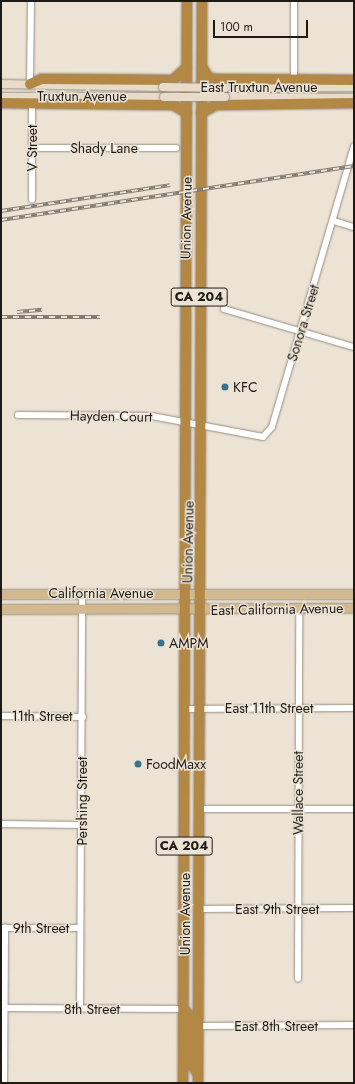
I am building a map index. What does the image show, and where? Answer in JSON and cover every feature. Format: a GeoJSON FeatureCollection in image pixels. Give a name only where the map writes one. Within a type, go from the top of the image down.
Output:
{"type":"FeatureCollection","features":[{"type":"Feature","properties":{"kind":"highway","name":"Union Avenue"},"geometry":{"type":"LineString","coordinates":[[183,1083],[187,1]]}},
{"type":"Feature","properties":{"kind":"highway","name":"Union Avenue"},"geometry":{"type":"LineString","coordinates":[[198,1079],[203,425],[199,299],[202,1]]}},
{"type":"Feature","properties":{"kind":"highway"},"geometry":{"type":"LineString","coordinates":[[30,84],[42,79],[173,80],[187,67]]}},
{"type":"Feature","properties":{"kind":"highway"},"geometry":{"type":"LineString","coordinates":[[202,67],[209,78],[216,79],[354,80]]}},
{"type":"Feature","properties":{"kind":"highway"},"geometry":{"type":"LineString","coordinates":[[216,79],[216,104]]}},
{"type":"Feature","properties":{"kind":"highway"},"geometry":{"type":"LineString","coordinates":[[173,80],[173,105]]}},
{"type":"Feature","properties":{"kind":"highway"},"geometry":{"type":"LineString","coordinates":[[1,103],[32,100],[173,105],[187,113]]}},
{"type":"Feature","properties":{"kind":"highway"},"geometry":{"type":"LineString","coordinates":[[201,113],[216,104],[354,103]]}},
{"type":"Feature","properties":{"kind":"highway"},"geometry":{"type":"LineString","coordinates":[[184,1009],[190,1018],[191,1063],[198,1079]]}},
{"type":"Feature","properties":{"kind":"main road","name":"Truxtun Avenue"},"geometry":{"type":"LineString","coordinates":[[1,84],[163,87]]}},
{"type":"Feature","properties":{"kind":"main road"},"geometry":{"type":"LineString","coordinates":[[1,92],[20,91],[30,84]]}},
{"type":"Feature","properties":{"kind":"main road","name":"East Truxtun Avenue"},"geometry":{"type":"LineString","coordinates":[[163,87],[354,87]]}},
{"type":"Feature","properties":{"kind":"main road"},"geometry":{"type":"LineString","coordinates":[[326,97],[354,93]]}},
{"type":"Feature","properties":{"kind":"main road","name":"Truxtun Avenue"},"geometry":{"type":"LineString","coordinates":[[1,97],[32,100],[164,96]]}},
{"type":"Feature","properties":{"kind":"main road","name":"East Truxtun Avenue"},"geometry":{"type":"LineString","coordinates":[[164,96],[354,98]]}},
{"type":"Feature","properties":{"kind":"main road","name":"California Avenue"},"geometry":{"type":"LineString","coordinates":[[1,594],[201,593]]}},
{"type":"Feature","properties":{"kind":"main road","name":"East California Avenue"},"geometry":{"type":"LineString","coordinates":[[201,593],[354,594]]}},
{"type":"Feature","properties":{"kind":"main road"},"geometry":{"type":"LineString","coordinates":[[323,608],[332,601],[354,601]]}},
{"type":"Feature","properties":{"kind":"main road","name":"East California Avenue"},"geometry":{"type":"LineString","coordinates":[[201,609],[354,608]]}},
{"type":"Feature","properties":{"kind":"main road","name":"California Avenue"},"geometry":{"type":"LineString","coordinates":[[1,609],[201,609]]}},
{"type":"Feature","properties":{"kind":"street"},"geometry":{"type":"LineString","coordinates":[[30,84],[31,1]]}},
{"type":"Feature","properties":{"kind":"street"},"geometry":{"type":"LineString","coordinates":[[294,1],[294,80]]}},
{"type":"Feature","properties":{"kind":"street","name":"V Street"},"geometry":{"type":"LineString","coordinates":[[32,100],[32,200]]}},
{"type":"Feature","properties":{"kind":"street","name":"Sonora Street"},"geometry":{"type":"LineString","coordinates":[[203,425],[247,437],[263,437],[272,427],[334,221],[354,147]]}},
{"type":"Feature","properties":{"kind":"street","name":"Shady Lane"},"geometry":{"type":"LineString","coordinates":[[32,148],[176,148]]}},
{"type":"Feature","properties":{"kind":"street"},"geometry":{"type":"LineString","coordinates":[[334,221],[354,227]]}},
{"type":"Feature","properties":{"kind":"street"},"geometry":{"type":"LineString","coordinates":[[224,309],[354,347]]}},
{"type":"Feature","properties":{"kind":"street","name":"Hayden Court"},"geometry":{"type":"LineString","coordinates":[[18,415],[152,416],[203,425]]}},
{"type":"Feature","properties":{"kind":"street","name":"Pershing Street"},"geometry":{"type":"LineString","coordinates":[[80,1009],[83,717],[82,594]]}},
{"type":"Feature","properties":{"kind":"street","name":"Wallace Street"},"geometry":{"type":"LineString","coordinates":[[298,979],[299,608]]}},
{"type":"Feature","properties":{"kind":"street","name":"East 11th Street"},"geometry":{"type":"LineString","coordinates":[[184,709],[354,708]]}},
{"type":"Feature","properties":{"kind":"street","name":"11th Street"},"geometry":{"type":"LineString","coordinates":[[1,716],[83,717]]}},
{"type":"Feature","properties":{"kind":"street"},"geometry":{"type":"LineString","coordinates":[[200,809],[354,808]]}},
{"type":"Feature","properties":{"kind":"street"},"geometry":{"type":"LineString","coordinates":[[1,824],[82,825]]}},
{"type":"Feature","properties":{"kind":"street","name":"East 9th Street"},"geometry":{"type":"LineString","coordinates":[[200,909],[354,908]]}},
{"type":"Feature","properties":{"kind":"street"},"geometry":{"type":"LineString","coordinates":[[3,928],[4,1083]]}},
{"type":"Feature","properties":{"kind":"street","name":"9th Street"},"geometry":{"type":"LineString","coordinates":[[3,928],[80,928]]}},
{"type":"Feature","properties":{"kind":"street","name":"8th Street"},"geometry":{"type":"LineString","coordinates":[[3,1008],[184,1009]]}},
{"type":"Feature","properties":{"kind":"street","name":"East 8th Street"},"geometry":{"type":"LineString","coordinates":[[198,1026],[354,1025]]}},
{"type":"Feature","properties":{"kind":"railway"},"geometry":{"type":"LineString","coordinates":[[1,220],[354,166]]}},
{"type":"Feature","properties":{"kind":"railway"},"geometry":{"type":"LineString","coordinates":[[1,211],[170,185]]}},
{"type":"Feature","properties":{"kind":"railway"},"geometry":{"type":"LineString","coordinates":[[17,312],[42,310]]}},
{"type":"Feature","properties":{"kind":"railway"},"geometry":{"type":"LineString","coordinates":[[1,317],[100,317]]}},
{"type":"Feature","properties":{"kind":"place","name":"KFC"},"geometry":{"type":"Point","coordinates":[225,387]}},
{"type":"Feature","properties":{"kind":"place","name":"AMPM"},"geometry":{"type":"Point","coordinates":[161,643]}},
{"type":"Feature","properties":{"kind":"place","name":"FoodMaxx"},"geometry":{"type":"Point","coordinates":[138,764]}}]}
